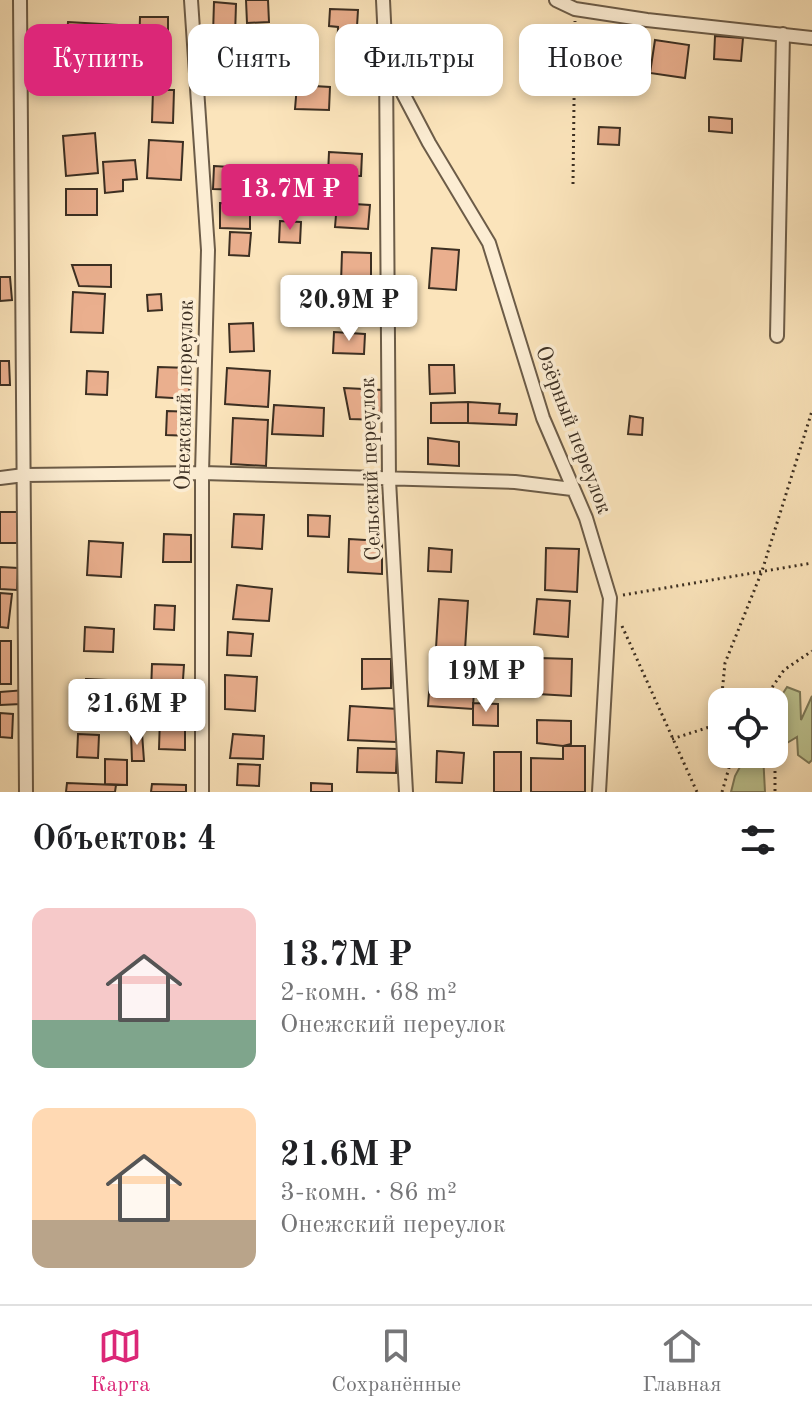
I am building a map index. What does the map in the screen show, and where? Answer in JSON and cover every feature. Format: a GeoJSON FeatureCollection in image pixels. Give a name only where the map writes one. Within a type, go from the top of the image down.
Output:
{"type":"FeatureCollection","features":[{"type":"Feature","properties":{"kind":"street"},"geometry":{"type":"LineString","coordinates":[[20,0],[26,792]]}},
{"type":"Feature","properties":{"kind":"street","name":"Онежский переулок"},"geometry":{"type":"LineString","coordinates":[[191,0],[208,250],[202,473],[202,792]]}},
{"type":"Feature","properties":{"kind":"street","name":"Сельский переулок"},"geometry":{"type":"LineString","coordinates":[[383,0],[384,24]]}},
{"type":"Feature","properties":{"kind":"street"},"geometry":{"type":"LineString","coordinates":[[556,0],[575,9],[647,20],[812,38]]}},
{"type":"Feature","properties":{"kind":"street"},"geometry":{"type":"LineString","coordinates":[[777,336],[783,34]]}},
{"type":"Feature","properties":{"kind":"street","name":"Сельский переулок"},"geometry":{"type":"LineString","coordinates":[[386,96],[389,480],[406,792]]}},
{"type":"Feature","properties":{"kind":"street","name":"Озёрный переулок"},"geometry":{"type":"LineString","coordinates":[[404,96],[489,243],[543,418],[586,518],[610,598],[599,792]]}},
{"type":"Feature","properties":{"kind":"street"},"geometry":{"type":"LineString","coordinates":[[0,478],[24,475],[202,473],[515,482],[572,489]]}},
{"type":"Feature","properties":{"kind":"path"},"geometry":{"type":"LineString","coordinates":[[573,184],[575,9]]}},
{"type":"Feature","properties":{"kind":"path"},"geometry":{"type":"LineString","coordinates":[[723,688],[725,663],[762,571],[812,411]]}},
{"type":"Feature","properties":{"kind":"path"},"geometry":{"type":"LineString","coordinates":[[610,598],[812,563]]}},
{"type":"Feature","properties":{"kind":"path"},"geometry":{"type":"LineString","coordinates":[[622,626],[697,792]]}},
{"type":"Feature","properties":{"kind":"path"},"geometry":{"type":"LineString","coordinates":[[772,688],[784,670],[812,651]]}},
{"type":"Feature","properties":{"kind":"path"},"geometry":{"type":"LineString","coordinates":[[671,740],[708,727]]}},
{"type":"Feature","properties":{"kind":"path"},"geometry":{"type":"LineString","coordinates":[[722,792],[729,768]]}},
{"type":"Feature","properties":{"kind":"path"},"geometry":{"type":"LineString","coordinates":[[775,768],[775,792]]}},
{"type":"Feature","properties":{"kind":"green space"},"geometry":{"type":"Polygon","coordinates":[[[786,688],[800,692],[801,720],[812,696],[812,760],[809,763],[798,755],[797,737],[788,742],[786,688]]]}},
{"type":"Feature","properties":{"kind":"green space"},"geometry":{"type":"Polygon","coordinates":[[[739,768],[764,768],[765,792],[731,792],[739,768]]]}},
{"type":"Feature","properties":{"kind":"building"},"geometry":{"type":"Polygon","coordinates":[[[246,0],[268,0],[269,22],[247,23],[246,0]]]}},
{"type":"Feature","properties":{"kind":"building"},"geometry":{"type":"Polygon","coordinates":[[[214,2],[236,4],[235,24],[213,24],[214,2]]]}},
{"type":"Feature","properties":{"kind":"building"},"geometry":{"type":"Polygon","coordinates":[[[330,9],[358,10],[357,24],[329,26],[330,9]]]}},
{"type":"Feature","properties":{"kind":"building"},"geometry":{"type":"Polygon","coordinates":[[[140,17],[168,17],[168,24],[140,24],[140,17]]]}},
{"type":"Feature","properties":{"kind":"building"},"geometry":{"type":"Polygon","coordinates":[[[715,36],[743,38],[741,61],[714,59],[715,36]]]}},
{"type":"Feature","properties":{"kind":"building"},"geometry":{"type":"Polygon","coordinates":[[[655,40],[689,45],[685,78],[651,73],[655,40]]]}},
{"type":"Feature","properties":{"kind":"building"},"geometry":{"type":"Polygon","coordinates":[[[319,86],[330,87],[329,110],[295,109],[296,96],[319,96],[319,86]]]}},
{"type":"Feature","properties":{"kind":"building"},"geometry":{"type":"Polygon","coordinates":[[[174,90],[173,123],[152,122],[153,96],[172,96],[174,90]]]}},
{"type":"Feature","properties":{"kind":"building"},"geometry":{"type":"Polygon","coordinates":[[[709,117],[732,119],[732,133],[709,131],[709,117]]]}},
{"type":"Feature","properties":{"kind":"building"},"geometry":{"type":"Polygon","coordinates":[[[599,127],[620,128],[619,145],[598,144],[599,127]]]}},
{"type":"Feature","properties":{"kind":"building"},"geometry":{"type":"Polygon","coordinates":[[[95,133],[98,173],[66,176],[63,136],[95,133]]]}},
{"type":"Feature","properties":{"kind":"building"},"geometry":{"type":"Polygon","coordinates":[[[149,140],[183,142],[181,180],[147,178],[149,140]]]}},
{"type":"Feature","properties":{"kind":"building"},"geometry":{"type":"Polygon","coordinates":[[[329,152],[362,154],[361,176],[328,175],[329,152]]]}},
{"type":"Feature","properties":{"kind":"building"},"geometry":{"type":"Polygon","coordinates":[[[135,160],[137,179],[123,180],[123,191],[105,193],[103,162],[135,160]]]}},
{"type":"Feature","properties":{"kind":"building"},"geometry":{"type":"Polygon","coordinates":[[[214,166],[246,168],[244,190],[213,189],[214,166]]]}},
{"type":"Feature","properties":{"kind":"building"},"geometry":{"type":"Polygon","coordinates":[[[66,189],[97,189],[97,215],[66,215],[66,189]]]}},
{"type":"Feature","properties":{"kind":"building"},"geometry":{"type":"Polygon","coordinates":[[[220,203],[250,205],[250,229],[220,228],[220,203]]]}},
{"type":"Feature","properties":{"kind":"building"},"geometry":{"type":"Polygon","coordinates":[[[337,203],[370,205],[368,229],[335,227],[337,203]]]}},
{"type":"Feature","properties":{"kind":"building"},"geometry":{"type":"Polygon","coordinates":[[[280,221],[301,222],[300,243],[279,242],[280,221]]]}},
{"type":"Feature","properties":{"kind":"building"},"geometry":{"type":"Polygon","coordinates":[[[230,232],[251,233],[249,256],[229,255],[230,232]]]}},
{"type":"Feature","properties":{"kind":"building"},"geometry":{"type":"Polygon","coordinates":[[[432,248],[459,250],[456,290],[429,288],[432,248]]]}},
{"type":"Feature","properties":{"kind":"building"},"geometry":{"type":"Polygon","coordinates":[[[342,252],[371,253],[371,284],[341,283],[342,252]]]}},
{"type":"Feature","properties":{"kind":"building"},"geometry":{"type":"Polygon","coordinates":[[[72,265],[111,265],[111,287],[79,286],[72,265]]]}},
{"type":"Feature","properties":{"kind":"building"},"geometry":{"type":"Polygon","coordinates":[[[0,277],[10,277],[12,300],[0,301],[0,277]]]}},
{"type":"Feature","properties":{"kind":"building"},"geometry":{"type":"Polygon","coordinates":[[[73,292],[105,294],[103,333],[71,332],[73,292]]]}},
{"type":"Feature","properties":{"kind":"building"},"geometry":{"type":"Polygon","coordinates":[[[161,294],[162,310],[148,311],[147,295],[161,294]]]}},
{"type":"Feature","properties":{"kind":"building"},"geometry":{"type":"Polygon","coordinates":[[[253,323],[254,351],[230,352],[229,324],[253,323]]]}},
{"type":"Feature","properties":{"kind":"building"},"geometry":{"type":"Polygon","coordinates":[[[334,332],[365,334],[364,354],[333,353],[334,332]]]}},
{"type":"Feature","properties":{"kind":"building"},"geometry":{"type":"Polygon","coordinates":[[[0,361],[9,361],[10,385],[0,385],[0,361]]]}},
{"type":"Feature","properties":{"kind":"building"},"geometry":{"type":"Polygon","coordinates":[[[429,365],[454,365],[455,393],[430,394],[429,365]]]}},
{"type":"Feature","properties":{"kind":"building"},"geometry":{"type":"Polygon","coordinates":[[[158,367],[190,368],[189,399],[156,397],[158,367]]]}},
{"type":"Feature","properties":{"kind":"building"},"geometry":{"type":"Polygon","coordinates":[[[227,368],[270,371],[268,407],[225,404],[227,368]]]}},
{"type":"Feature","properties":{"kind":"building"},"geometry":{"type":"Polygon","coordinates":[[[87,371],[108,372],[107,395],[86,394],[87,371]]]}},
{"type":"Feature","properties":{"kind":"building"},"geometry":{"type":"Polygon","coordinates":[[[344,388],[383,390],[381,420],[350,419],[344,388]]]}},
{"type":"Feature","properties":{"kind":"building"},"geometry":{"type":"Polygon","coordinates":[[[468,402],[500,404],[499,413],[517,414],[516,425],[468,423],[468,402]]]}},
{"type":"Feature","properties":{"kind":"building"},"geometry":{"type":"Polygon","coordinates":[[[468,402],[468,423],[431,423],[431,403],[468,402]]]}},
{"type":"Feature","properties":{"kind":"building"},"geometry":{"type":"Polygon","coordinates":[[[274,405],[324,408],[323,436],[272,434],[274,405]]]}},
{"type":"Feature","properties":{"kind":"building"},"geometry":{"type":"Polygon","coordinates":[[[167,411],[193,412],[192,436],[166,435],[167,411]]]}},
{"type":"Feature","properties":{"kind":"building"},"geometry":{"type":"Polygon","coordinates":[[[630,416],[643,418],[642,435],[628,434],[630,416]]]}},
{"type":"Feature","properties":{"kind":"building"},"geometry":{"type":"Polygon","coordinates":[[[233,418],[268,420],[266,466],[231,464],[233,418]]]}},
{"type":"Feature","properties":{"kind":"building"},"geometry":{"type":"Polygon","coordinates":[[[428,438],[459,442],[459,466],[428,464],[428,438]]]}},
{"type":"Feature","properties":{"kind":"building"},"geometry":{"type":"Polygon","coordinates":[[[0,512],[20,512],[18,543],[0,543],[0,512]]]}},
{"type":"Feature","properties":{"kind":"building"},"geometry":{"type":"Polygon","coordinates":[[[234,514],[264,515],[262,549],[232,547],[234,514]]]}},
{"type":"Feature","properties":{"kind":"building"},"geometry":{"type":"Polygon","coordinates":[[[308,515],[330,516],[329,537],[308,536],[308,515]]]}},
{"type":"Feature","properties":{"kind":"building"},"geometry":{"type":"Polygon","coordinates":[[[164,534],[191,535],[191,562],[163,562],[164,534]]]}},
{"type":"Feature","properties":{"kind":"building"},"geometry":{"type":"Polygon","coordinates":[[[349,539],[382,541],[382,574],[348,572],[349,539]]]}},
{"type":"Feature","properties":{"kind":"building"},"geometry":{"type":"Polygon","coordinates":[[[89,541],[123,543],[121,577],[87,575],[89,541]]]}},
{"type":"Feature","properties":{"kind":"building"},"geometry":{"type":"Polygon","coordinates":[[[429,548],[452,550],[451,572],[428,571],[429,548]]]}},
{"type":"Feature","properties":{"kind":"building"},"geometry":{"type":"Polygon","coordinates":[[[546,548],[579,549],[577,592],[545,590],[546,548]]]}},
{"type":"Feature","properties":{"kind":"building"},"geometry":{"type":"Polygon","coordinates":[[[0,567],[18,568],[17,590],[0,589],[0,567]]]}},
{"type":"Feature","properties":{"kind":"building"},"geometry":{"type":"Polygon","coordinates":[[[237,585],[272,589],[269,621],[233,619],[237,585]]]}},
{"type":"Feature","properties":{"kind":"building"},"geometry":{"type":"Polygon","coordinates":[[[0,593],[12,594],[8,628],[0,627],[0,593]]]}},
{"type":"Feature","properties":{"kind":"building"},"geometry":{"type":"Polygon","coordinates":[[[439,599],[468,601],[465,650],[436,648],[439,599]]]}},
{"type":"Feature","properties":{"kind":"building"},"geometry":{"type":"Polygon","coordinates":[[[537,599],[570,601],[568,637],[534,634],[537,599]]]}},
{"type":"Feature","properties":{"kind":"building"},"geometry":{"type":"Polygon","coordinates":[[[155,605],[175,606],[174,630],[154,629],[155,605]]]}},
{"type":"Feature","properties":{"kind":"building"},"geometry":{"type":"Polygon","coordinates":[[[85,627],[114,629],[113,652],[84,651],[85,627]]]}},
{"type":"Feature","properties":{"kind":"building"},"geometry":{"type":"Polygon","coordinates":[[[228,632],[253,634],[251,656],[227,655],[228,632]]]}},
{"type":"Feature","properties":{"kind":"building"},"geometry":{"type":"Polygon","coordinates":[[[0,641],[11,641],[11,684],[0,684],[0,641]]]}},
{"type":"Feature","properties":{"kind":"building"},"geometry":{"type":"Polygon","coordinates":[[[540,658],[572,659],[571,696],[538,694],[540,658]]]}},
{"type":"Feature","properties":{"kind":"building"},"geometry":{"type":"Polygon","coordinates":[[[362,659],[391,659],[391,688],[362,689],[362,659]]]}},
{"type":"Feature","properties":{"kind":"building"},"geometry":{"type":"Polygon","coordinates":[[[152,664],[184,665],[182,694],[151,692],[152,664]]]}},
{"type":"Feature","properties":{"kind":"building"},"geometry":{"type":"Polygon","coordinates":[[[431,667],[475,669],[473,709],[428,706],[431,667]]]}},
{"type":"Feature","properties":{"kind":"building"},"geometry":{"type":"Polygon","coordinates":[[[225,675],[257,677],[255,711],[225,709],[225,675]]]}},
{"type":"Feature","properties":{"kind":"building"},"geometry":{"type":"Polygon","coordinates":[[[86,679],[107,680],[106,704],[83,703],[86,679]]]}},
{"type":"Feature","properties":{"kind":"building"},"geometry":{"type":"Polygon","coordinates":[[[25,690],[21,704],[0,705],[0,692],[25,690]]]}},
{"type":"Feature","properties":{"kind":"building"},"geometry":{"type":"Polygon","coordinates":[[[473,703],[498,704],[498,726],[473,725],[473,703]]]}},
{"type":"Feature","properties":{"kind":"building"},"geometry":{"type":"Polygon","coordinates":[[[350,706],[398,709],[396,742],[348,740],[350,706]]]}},
{"type":"Feature","properties":{"kind":"building"},"geometry":{"type":"Polygon","coordinates":[[[0,713],[13,714],[12,738],[0,737],[0,713]]]}},
{"type":"Feature","properties":{"kind":"building"},"geometry":{"type":"Polygon","coordinates":[[[160,717],[185,717],[185,750],[159,749],[160,717]]]}},
{"type":"Feature","properties":{"kind":"building"},"geometry":{"type":"Polygon","coordinates":[[[537,720],[571,721],[571,744],[537,743],[537,720]]]}},
{"type":"Feature","properties":{"kind":"building"},"geometry":{"type":"Polygon","coordinates":[[[131,733],[142,733],[144,761],[132,761],[131,733]]]}},
{"type":"Feature","properties":{"kind":"building"},"geometry":{"type":"Polygon","coordinates":[[[78,734],[99,735],[98,758],[77,757],[78,734]]]}},
{"type":"Feature","properties":{"kind":"building"},"geometry":{"type":"Polygon","coordinates":[[[233,734],[264,736],[263,759],[230,758],[233,734]]]}},
{"type":"Feature","properties":{"kind":"building"},"geometry":{"type":"Polygon","coordinates":[[[563,746],[585,746],[585,792],[531,792],[531,758],[563,759],[563,746]]]}},
{"type":"Feature","properties":{"kind":"building"},"geometry":{"type":"Polygon","coordinates":[[[358,748],[397,749],[396,773],[357,772],[358,748]]]}},
{"type":"Feature","properties":{"kind":"building"},"geometry":{"type":"Polygon","coordinates":[[[437,751],[464,753],[462,783],[436,782],[437,751]]]}},
{"type":"Feature","properties":{"kind":"building"},"geometry":{"type":"Polygon","coordinates":[[[494,752],[521,752],[521,792],[494,792],[494,752]]]}},
{"type":"Feature","properties":{"kind":"building"},"geometry":{"type":"Polygon","coordinates":[[[105,759],[127,760],[127,785],[105,784],[105,759]]]}},
{"type":"Feature","properties":{"kind":"building"},"geometry":{"type":"Polygon","coordinates":[[[238,764],[260,765],[259,786],[237,785],[238,764]]]}},
{"type":"Feature","properties":{"kind":"building"},"geometry":{"type":"Polygon","coordinates":[[[67,783],[116,785],[115,792],[66,792],[67,783]]]}},
{"type":"Feature","properties":{"kind":"building"},"geometry":{"type":"Polygon","coordinates":[[[311,783],[332,784],[332,792],[311,792],[311,783]]]}},
{"type":"Feature","properties":{"kind":"building"},"geometry":{"type":"Polygon","coordinates":[[[152,784],[186,785],[186,792],[151,792],[152,784]]]}}]}
